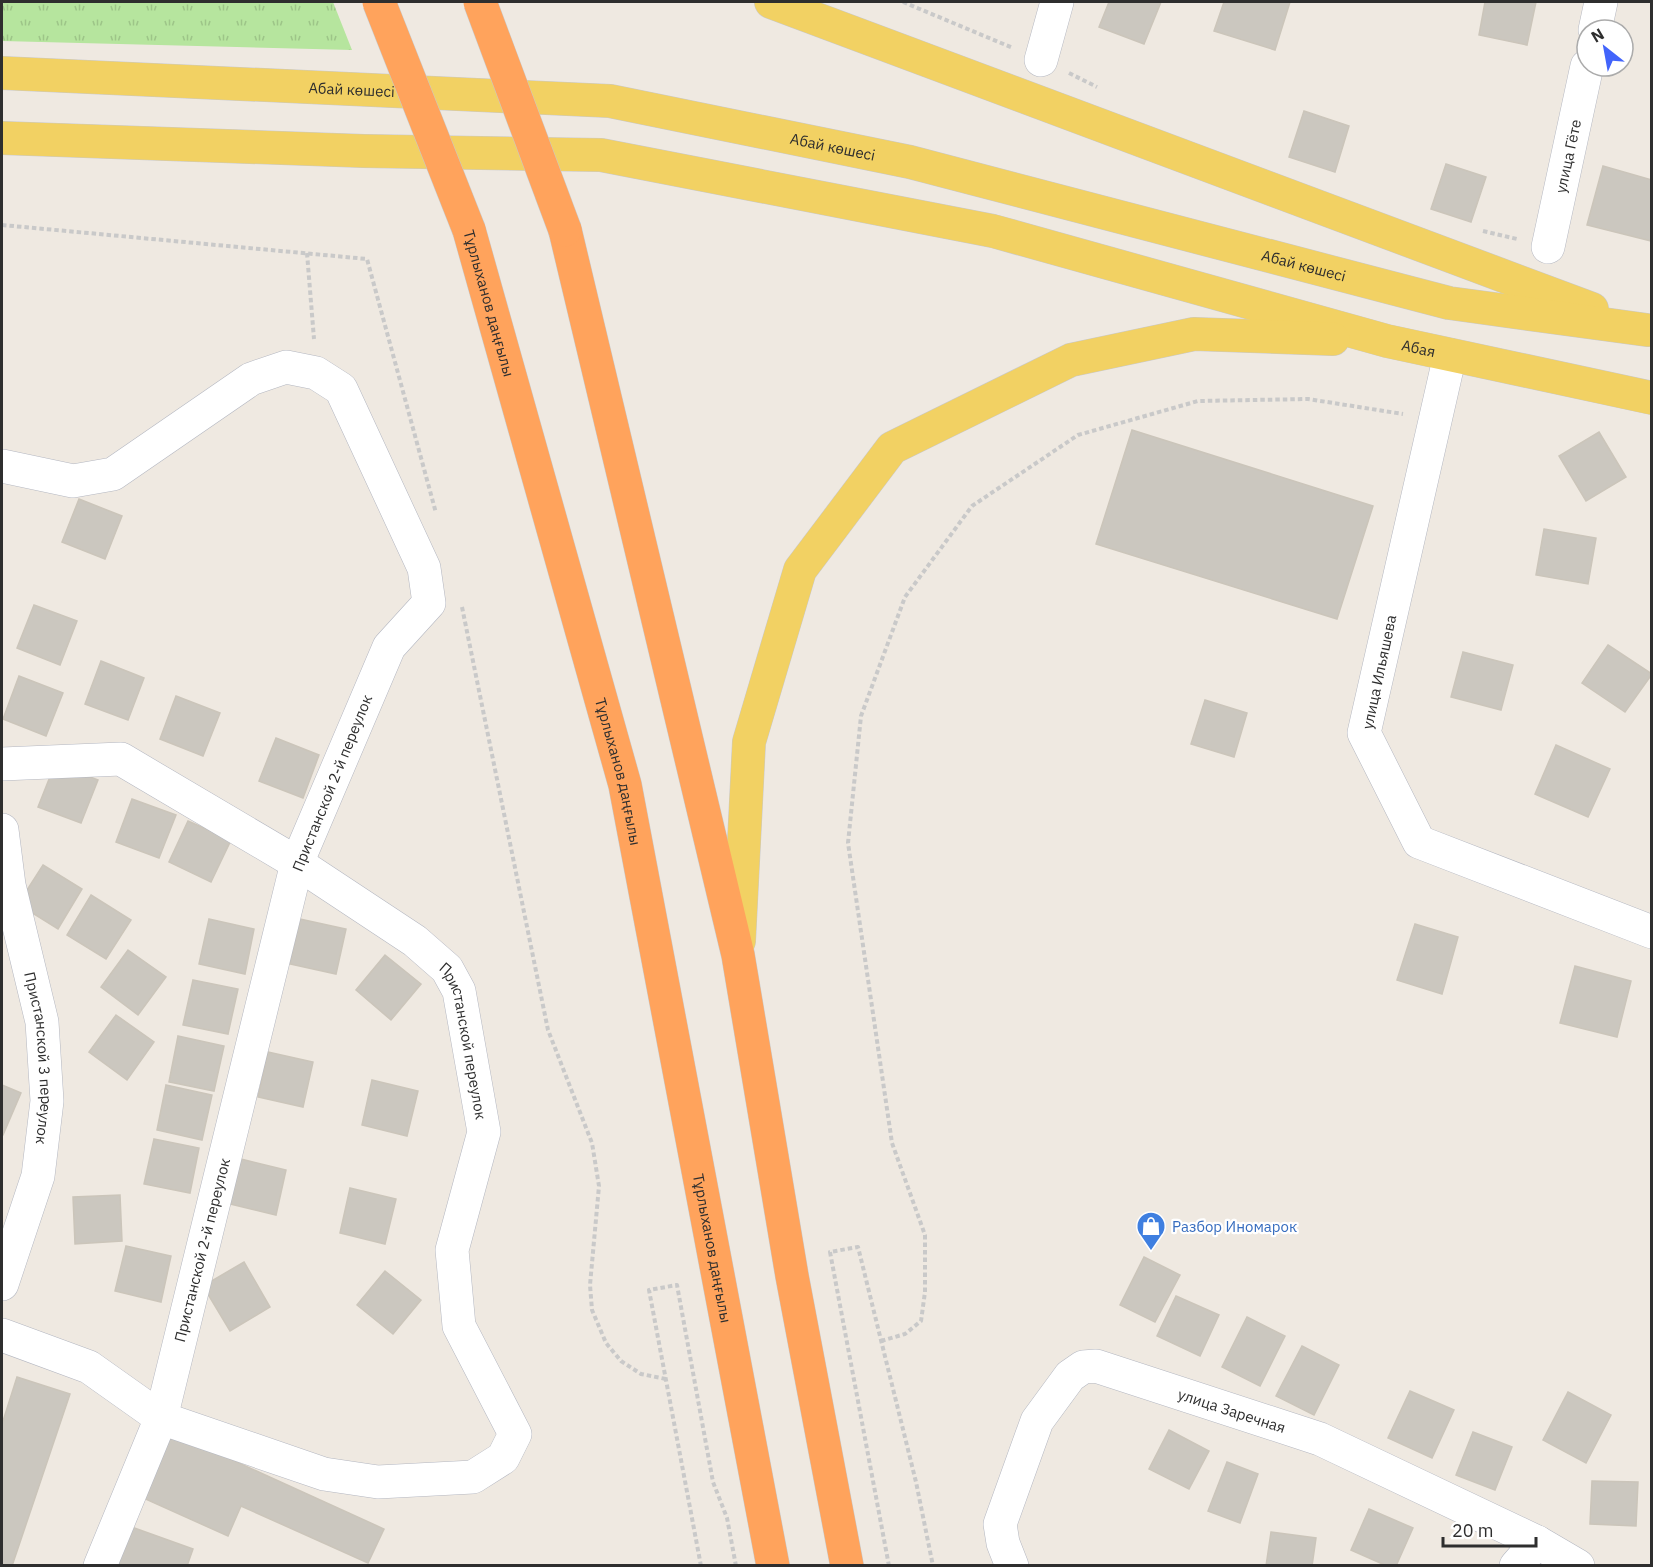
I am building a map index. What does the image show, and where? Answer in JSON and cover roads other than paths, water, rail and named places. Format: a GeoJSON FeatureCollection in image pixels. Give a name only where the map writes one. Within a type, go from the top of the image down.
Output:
{"type":"FeatureCollection","features":[{"type":"Feature","properties":{"kind":"highway","name":"Тұрлыханов даңғылы"},"geometry":{"type":"LineString","coordinates":[[379,2],[469,230],[625,785],[773,1566]]}},
{"type":"Feature","properties":{"kind":"highway"},"geometry":{"type":"LineString","coordinates":[[480,2],[565,230],[738,955],[792,1276],[847,1566]]}},
{"type":"Feature","properties":{"kind":"main road"},"geometry":{"type":"LineString","coordinates":[[771,2],[1649,331]]}},
{"type":"Feature","properties":{"kind":"main road","name":"Абай көшесі"},"geometry":{"type":"LineString","coordinates":[[2,73],[610,101],[910,162],[1449,303],[1649,331]]}},
{"type":"Feature","properties":{"kind":"main road"},"geometry":{"type":"LineString","coordinates":[[2,138],[364,151],[601,155],[993,231],[1387,341]]}},
{"type":"Feature","properties":{"kind":"main road"},"geometry":{"type":"LineString","coordinates":[[738,955],[750,742],[800,570],[892,448],[1071,360],[1194,334],[1387,341]]}},
{"type":"Feature","properties":{"kind":"main road","name":"Абая"},"geometry":{"type":"LineString","coordinates":[[1387,341],[1450,355]]}},
{"type":"Feature","properties":{"kind":"main road"},"geometry":{"type":"LineString","coordinates":[[1450,355],[1652,398]]}},
{"type":"Feature","properties":{"kind":"street"},"geometry":{"type":"LineString","coordinates":[[1041,60],[1057,2]]}},
{"type":"Feature","properties":{"kind":"street"},"geometry":{"type":"LineString","coordinates":[[1598,18],[1602,2]]}},
{"type":"Feature","properties":{"kind":"street","name":"улица Гёте"},"geometry":{"type":"LineString","coordinates":[[1548,247],[1584,78]]}},
{"type":"Feature","properties":{"kind":"street","name":"улица Ильяшева"},"geometry":{"type":"LineString","coordinates":[[1450,355],[1364,733],[1419,842],[1652,932]]}},
{"type":"Feature","properties":{"kind":"street","name":"Пристанской 2-й переулок"},"geometry":{"type":"LineString","coordinates":[[2,466],[73,481],[113,474],[251,379],[286,367],[316,373],[341,389],[424,568],[429,603],[389,647],[297,863],[161,1418],[100,1566]]}},
{"type":"Feature","properties":{"kind":"street","name":"Пристанской переулок"},"geometry":{"type":"LineString","coordinates":[[2,764],[121,759],[297,863],[414,941],[447,969],[459,991],[484,1132],[452,1250],[459,1326],[515,1434],[503,1458],[473,1477],[378,1482],[324,1474],[161,1418]]}},
{"type":"Feature","properties":{"kind":"street","name":"Пристанской 3 переулок"},"geometry":{"type":"LineString","coordinates":[[2,830],[9,885],[42,1022],[47,1101],[38,1176],[2,1284]]}},
{"type":"Feature","properties":{"kind":"street"},"geometry":{"type":"LineString","coordinates":[[2,1335],[89,1367],[161,1418]]}},
{"type":"Feature","properties":{"kind":"street","name":"улица Заречная"},"geometry":{"type":"LineString","coordinates":[[1013,1558],[1000,1524],[1037,1420],[1070,1376],[1083,1367],[1096,1366],[1320,1439],[1526,1554],[1578,1566]]}},
{"type":"Feature","properties":{"kind":"place","name":"Разбор Иномарок"},"geometry":{"type":"Point","coordinates":[1151,1252]}}]}
